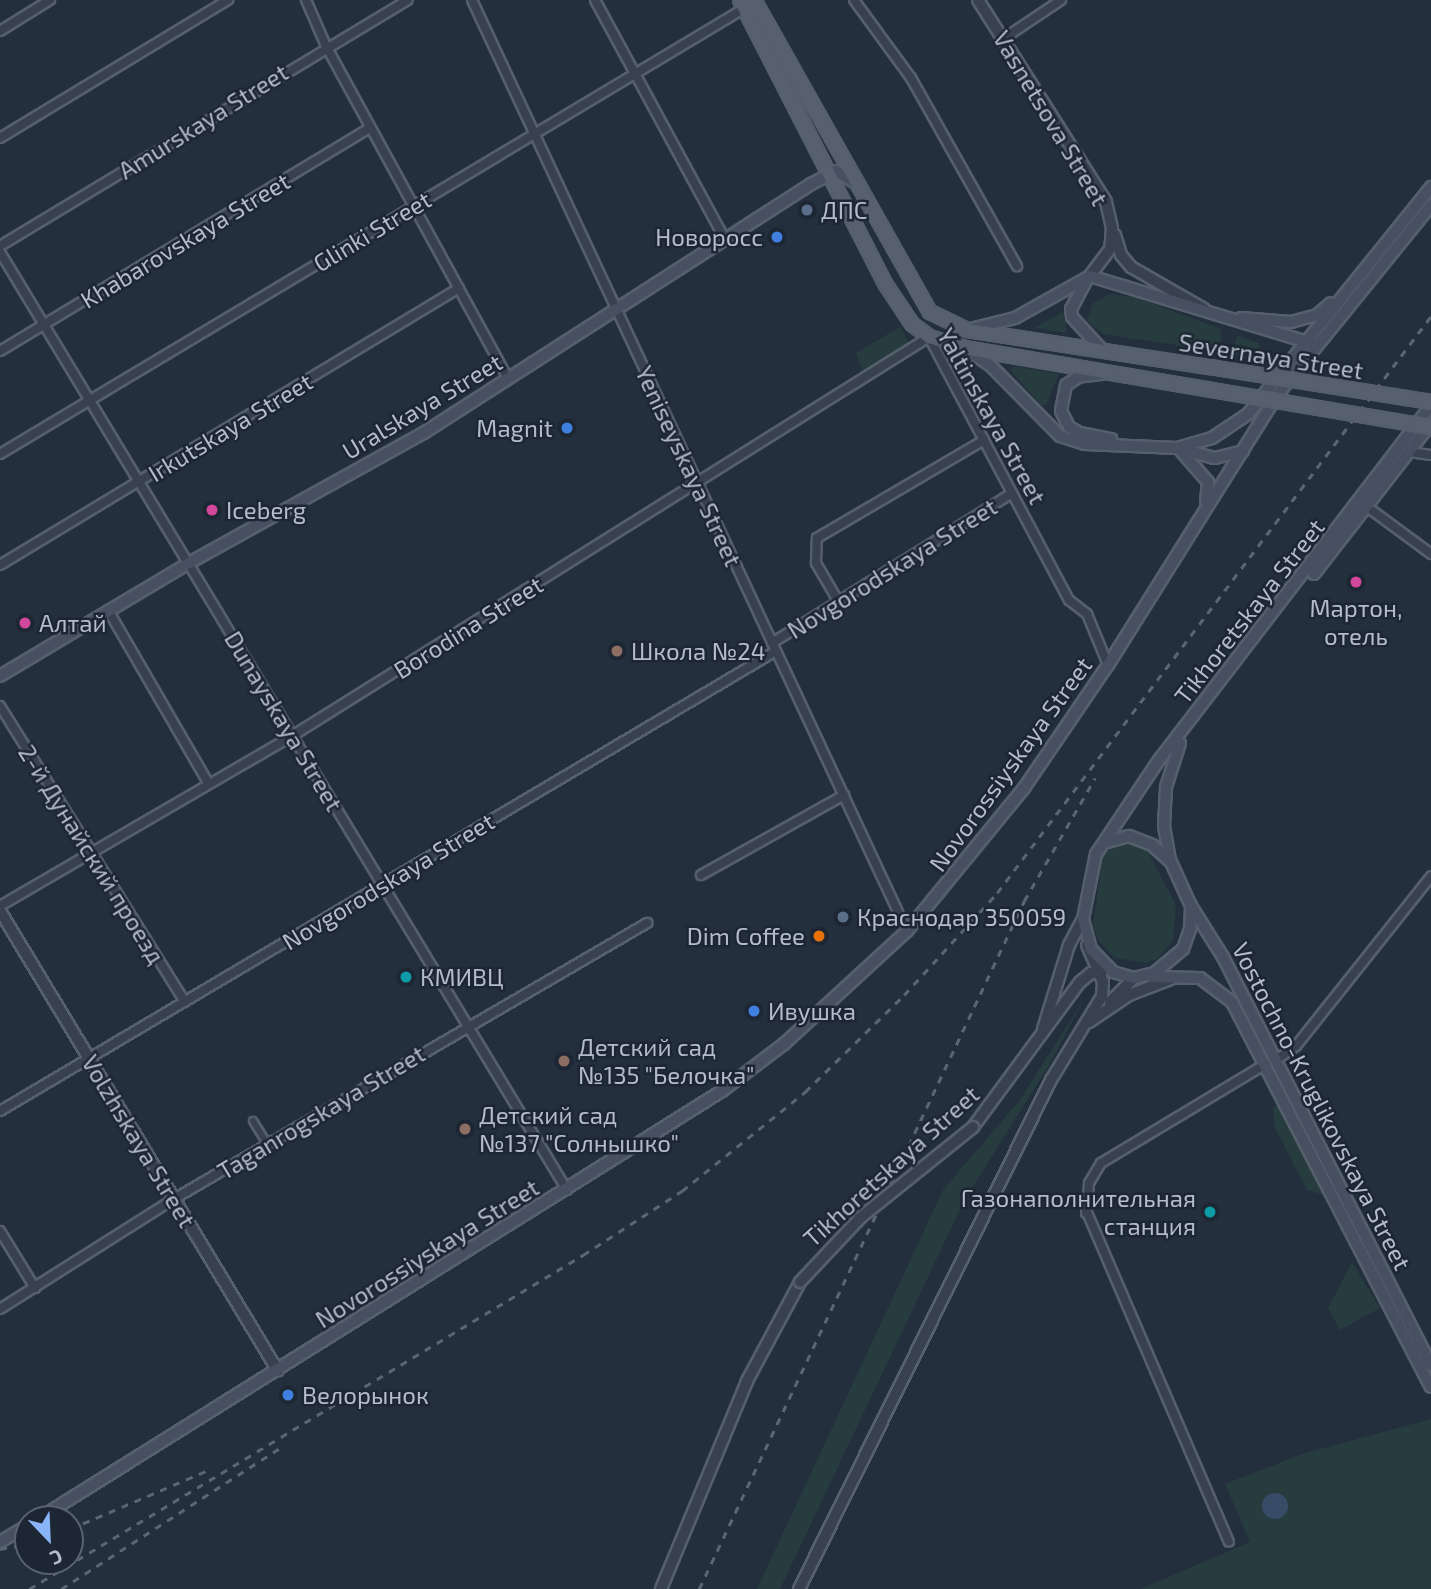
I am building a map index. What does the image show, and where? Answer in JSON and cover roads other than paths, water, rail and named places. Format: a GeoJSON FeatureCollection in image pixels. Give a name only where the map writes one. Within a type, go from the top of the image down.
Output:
{"type":"FeatureCollection","features":[{"type":"Feature","properties":{"kind":"main road","name":"Yaltinskaya Street"},"geometry":{"type":"LineString","coordinates":[[746,3],[886,285],[912,324],[929,337]]}},
{"type":"Feature","properties":{"kind":"main road","name":"Yaltinskaya Street"},"geometry":{"type":"LineString","coordinates":[[746,3],[858,185],[930,312]]}},
{"type":"Feature","properties":{"kind":"main road"},"geometry":{"type":"LineString","coordinates":[[829,174],[842,173],[858,185]]}},
{"type":"Feature","properties":{"kind":"main road","name":"Uralskaya Street"},"geometry":{"type":"LineString","coordinates":[[0,676],[188,563],[425,432],[614,307],[829,174]]}},
{"type":"Feature","properties":{"kind":"main road","name":"Novorossiyskaya Street"},"geometry":{"type":"LineString","coordinates":[[61,1505],[722,1091],[784,1044],[907,931],[1024,788],[1108,665],[1311,343],[1345,293],[1431,187]]}},
{"type":"Feature","properties":{"kind":"main road","name":"Novorossiyskaya Street"},"geometry":{"type":"LineString","coordinates":[[1274,383],[1431,205]]}},
{"type":"Feature","properties":{"kind":"main road"},"geometry":{"type":"LineString","coordinates":[[967,330],[1015,318],[1090,275]]}},
{"type":"Feature","properties":{"kind":"main road"},"geometry":{"type":"LineString","coordinates":[[1090,275],[1071,309],[1072,317],[1104,352]]}},
{"type":"Feature","properties":{"kind":"main road","name":"Severnaya Street"},"geometry":{"type":"LineString","coordinates":[[1090,275],[1311,343]]}},
{"type":"Feature","properties":{"kind":"main road"},"geometry":{"type":"LineString","coordinates":[[1234,318],[1303,320],[1345,293]]}},
{"type":"Feature","properties":{"kind":"main road","name":"Severnaya Street"},"geometry":{"type":"LineString","coordinates":[[930,312],[967,330],[1431,404]]}},
{"type":"Feature","properties":{"kind":"main road","name":"Severnaya Street"},"geometry":{"type":"LineString","coordinates":[[929,337],[965,348],[1431,425]]}},
{"type":"Feature","properties":{"kind":"main road","name":"Severnaya Street"},"geometry":{"type":"LineString","coordinates":[[965,348],[990,365],[1060,436],[1085,444],[1177,448],[1215,458],[1243,451]]}},
{"type":"Feature","properties":{"kind":"main road"},"geometry":{"type":"LineString","coordinates":[[1109,373],[1078,377],[1066,385],[1060,411],[1069,427],[1080,433],[1145,446]]}},
{"type":"Feature","properties":{"kind":"main road","name":"Severnaya Street"},"geometry":{"type":"LineString","coordinates":[[1177,448],[1231,428],[1274,383]]}},
{"type":"Feature","properties":{"kind":"main road","name":"Tikhoretskaya Street"},"geometry":{"type":"LineString","coordinates":[[1104,843],[1159,760],[1431,404]]}},
{"type":"Feature","properties":{"kind":"main road","name":"Tikhoretskaya Street"},"geometry":{"type":"LineString","coordinates":[[1171,862],[1165,815],[1176,748],[1431,425]]}},
{"type":"Feature","properties":{"kind":"main road"},"geometry":{"type":"LineString","coordinates":[[1177,448],[1208,482],[1202,514]]}},
{"type":"Feature","properties":{"kind":"main road"},"geometry":{"type":"LineString","coordinates":[[1121,837],[1138,838],[1171,862],[1191,906],[1189,933],[1177,957],[1154,973],[1134,978],[1113,972],[1099,960],[1085,933],[1083,919],[1090,867],[1104,843],[1121,837]]}},
{"type":"Feature","properties":{"kind":"main road","name":"Vostochno-Kruglikovskaya Street"},"geometry":{"type":"LineString","coordinates":[[1191,906],[1431,1365]]}},
{"type":"Feature","properties":{"kind":"main road","name":"Vostochno-Kruglikovskaya Street"},"geometry":{"type":"LineString","coordinates":[[1134,978],[1200,978],[1222,991],[1271,1062],[1431,1387]]}},
{"type":"Feature","properties":{"kind":"street"},"geometry":{"type":"LineString","coordinates":[[0,31],[50,0]]}},
{"type":"Feature","properties":{"kind":"street"},"geometry":{"type":"LineString","coordinates":[[0,138],[228,0]]}},
{"type":"Feature","properties":{"kind":"street"},"geometry":{"type":"LineString","coordinates":[[306,0],[326,46],[508,379]]}},
{"type":"Feature","properties":{"kind":"street","name":"Amurskaya Street"},"geometry":{"type":"LineString","coordinates":[[0,246],[326,46],[407,0]]}},
{"type":"Feature","properties":{"kind":"street","name":"Yeniseyskaya Street"},"geometry":{"type":"LineString","coordinates":[[472,0],[907,931]]}},
{"type":"Feature","properties":{"kind":"street"},"geometry":{"type":"LineString","coordinates":[[595,0],[724,238]]}},
{"type":"Feature","properties":{"kind":"street"},"geometry":{"type":"LineString","coordinates":[[854,0],[911,78],[1017,266]]}},
{"type":"Feature","properties":{"kind":"street","name":"Vasnetsova Street"},"geometry":{"type":"LineString","coordinates":[[978,0],[1106,202],[1112,228],[1110,249],[1090,275]]}},
{"type":"Feature","properties":{"kind":"street"},"geometry":{"type":"LineString","coordinates":[[1003,39],[1060,0]]}},
{"type":"Feature","properties":{"kind":"street","name":"Glinki Street"},"geometry":{"type":"LineString","coordinates":[[0,454],[638,75],[746,3]]}},
{"type":"Feature","properties":{"kind":"street","name":"Khabarovskaya Street"},"geometry":{"type":"LineString","coordinates":[[0,351],[370,128]]}},
{"type":"Feature","properties":{"kind":"street"},"geometry":{"type":"LineString","coordinates":[[1112,228],[1121,255],[1131,267],[1204,309]]}},
{"type":"Feature","properties":{"kind":"street","name":"Dunayskaya Street"},"geometry":{"type":"LineString","coordinates":[[0,252],[567,1190]]}},
{"type":"Feature","properties":{"kind":"street","name":"Irkutskaya Street"},"geometry":{"type":"LineString","coordinates":[[0,565],[459,288]]}},
{"type":"Feature","properties":{"kind":"street","name":"Yaltinskaya Street"},"geometry":{"type":"LineString","coordinates":[[929,337],[1069,600],[1087,614],[1108,665]]}},
{"type":"Feature","properties":{"kind":"street","name":"Borodina Street"},"geometry":{"type":"LineString","coordinates":[[0,905],[292,736],[698,485],[929,337]]}},
{"type":"Feature","properties":{"kind":"street"},"geometry":{"type":"LineString","coordinates":[[837,599],[816,563],[817,538],[984,440]]}},
{"type":"Feature","properties":{"kind":"street"},"geometry":{"type":"LineString","coordinates":[[1410,452],[1431,455]]}},
{"type":"Feature","properties":{"kind":"street","name":"Novgorodskaya Street"},"geometry":{"type":"LineString","coordinates":[[0,1111],[383,885],[774,647],[837,599],[1012,493]]}},
{"type":"Feature","properties":{"kind":"street"},"geometry":{"type":"LineString","coordinates":[[1366,506],[1431,554]]}},
{"type":"Feature","properties":{"kind":"street"},"geometry":{"type":"LineString","coordinates":[[108,610],[209,784]]}},
{"type":"Feature","properties":{"kind":"street","name":"2-й Дунайский проезд"},"geometry":{"type":"LineString","coordinates":[[0,706],[185,1002]]}},
{"type":"Feature","properties":{"kind":"street"},"geometry":{"type":"LineString","coordinates":[[701,875],[844,795]]}},
{"type":"Feature","properties":{"kind":"street"},"geometry":{"type":"LineString","coordinates":[[1093,1240],[1086,1210],[1089,1183],[1101,1163],[1296,1046],[1431,876]]}},
{"type":"Feature","properties":{"kind":"street","name":"Volzhskaya Street"},"geometry":{"type":"LineString","coordinates":[[0,911],[278,1371]]}},
{"type":"Feature","properties":{"kind":"street","name":"Tikhoretskaya Street"},"geometry":{"type":"LineString","coordinates":[[1037,1046],[1060,987],[1069,945],[1083,919]]}},
{"type":"Feature","properties":{"kind":"street","name":"Taganrogskaya Street"},"geometry":{"type":"LineString","coordinates":[[0,1309],[174,1199],[647,923]]}},
{"type":"Feature","properties":{"kind":"street"},"geometry":{"type":"LineString","coordinates":[[799,1589],[1051,1080],[1102,996],[1098,971],[1085,933]]}},
{"type":"Feature","properties":{"kind":"street"},"geometry":{"type":"LineString","coordinates":[[1098,971],[1113,972]]}},
{"type":"Feature","properties":{"kind":"street","name":"Tikhoretskaya Street"},"geometry":{"type":"LineString","coordinates":[[661,1589],[747,1381],[800,1282],[860,1218],[973,1126],[1037,1046],[1080,982],[1098,971]]}},
{"type":"Feature","properties":{"kind":"street"},"geometry":{"type":"LineString","coordinates":[[1092,1019],[1129,995],[1181,976]]}},
{"type":"Feature","properties":{"kind":"street"},"geometry":{"type":"LineString","coordinates":[[1081,1030],[1134,978]]}},
{"type":"Feature","properties":{"kind":"street"},"geometry":{"type":"LineString","coordinates":[[253,1121],[268,1145]]}},
{"type":"Feature","properties":{"kind":"street"},"geometry":{"type":"LineString","coordinates":[[1086,1210],[1229,1542]]}},
{"type":"Feature","properties":{"kind":"street"},"geometry":{"type":"LineString","coordinates":[[0,1231],[35,1288]]}},
{"type":"Feature","properties":{"kind":"water"},"geometry":{"type":"Polygon","coordinates":[[[1275,1493],[1284,1497],[1288,1506],[1284,1515],[1275,1519],[1266,1515],[1262,1506],[1266,1497],[1275,1493]]]}},
{"type":"Feature","properties":{"kind":"railway"},"geometry":{"type":"LineString","coordinates":[[29,1589],[583,1255],[682,1191],[805,1092],[904,995],[997,893],[1431,316]]}},
{"type":"Feature","properties":{"kind":"railway"},"geometry":{"type":"LineString","coordinates":[[699,1589],[1024,901],[1095,778]]}},
{"type":"Feature","properties":{"kind":"railway"},"geometry":{"type":"LineString","coordinates":[[61,1589],[280,1448]]}},
{"type":"Feature","properties":{"kind":"railway"},"geometry":{"type":"LineString","coordinates":[[84,1523],[208,1470]]}},
{"type":"Feature","properties":{"kind":"railway"},"geometry":{"type":"LineString","coordinates":[[0,1549],[14,1546]]}},
{"type":"Feature","properties":{"kind":"place","name":"ДПС"},"geometry":{"type":"Point","coordinates":[807,210]}},
{"type":"Feature","properties":{"kind":"place","name":"Новоросс"},"geometry":{"type":"Point","coordinates":[777,237]}},
{"type":"Feature","properties":{"kind":"place","name":"Magnit"},"geometry":{"type":"Point","coordinates":[567,428]}},
{"type":"Feature","properties":{"kind":"place","name":"Iceberg"},"geometry":{"type":"Point","coordinates":[212,510]}},
{"type":"Feature","properties":{"kind":"place","name":"Мартон, отель"},"geometry":{"type":"Point","coordinates":[1356,582]}},
{"type":"Feature","properties":{"kind":"place","name":"Алтай"},"geometry":{"type":"Point","coordinates":[25,623]}},
{"type":"Feature","properties":{"kind":"place","name":"Школа №24"},"geometry":{"type":"Point","coordinates":[617,651]}},
{"type":"Feature","properties":{"kind":"place","name":"Краснодар 350059"},"geometry":{"type":"Point","coordinates":[843,917]}},
{"type":"Feature","properties":{"kind":"place","name":"Dim Coffee"},"geometry":{"type":"Point","coordinates":[819,936]}},
{"type":"Feature","properties":{"kind":"place","name":"КМИВЦ"},"geometry":{"type":"Point","coordinates":[406,977]}},
{"type":"Feature","properties":{"kind":"place","name":"Ивушка"},"geometry":{"type":"Point","coordinates":[754,1011]}},
{"type":"Feature","properties":{"kind":"place","name":"Детский сад №135 \"Белочка\""},"geometry":{"type":"Point","coordinates":[564,1061]}},
{"type":"Feature","properties":{"kind":"place","name":"Детский сад №137 \"Солнышко\""},"geometry":{"type":"Point","coordinates":[465,1129]}},
{"type":"Feature","properties":{"kind":"place","name":"Газонаполнительная станция"},"geometry":{"type":"Point","coordinates":[1210,1212]}},
{"type":"Feature","properties":{"kind":"place","name":"Велорынок"},"geometry":{"type":"Point","coordinates":[288,1395]}}]}
